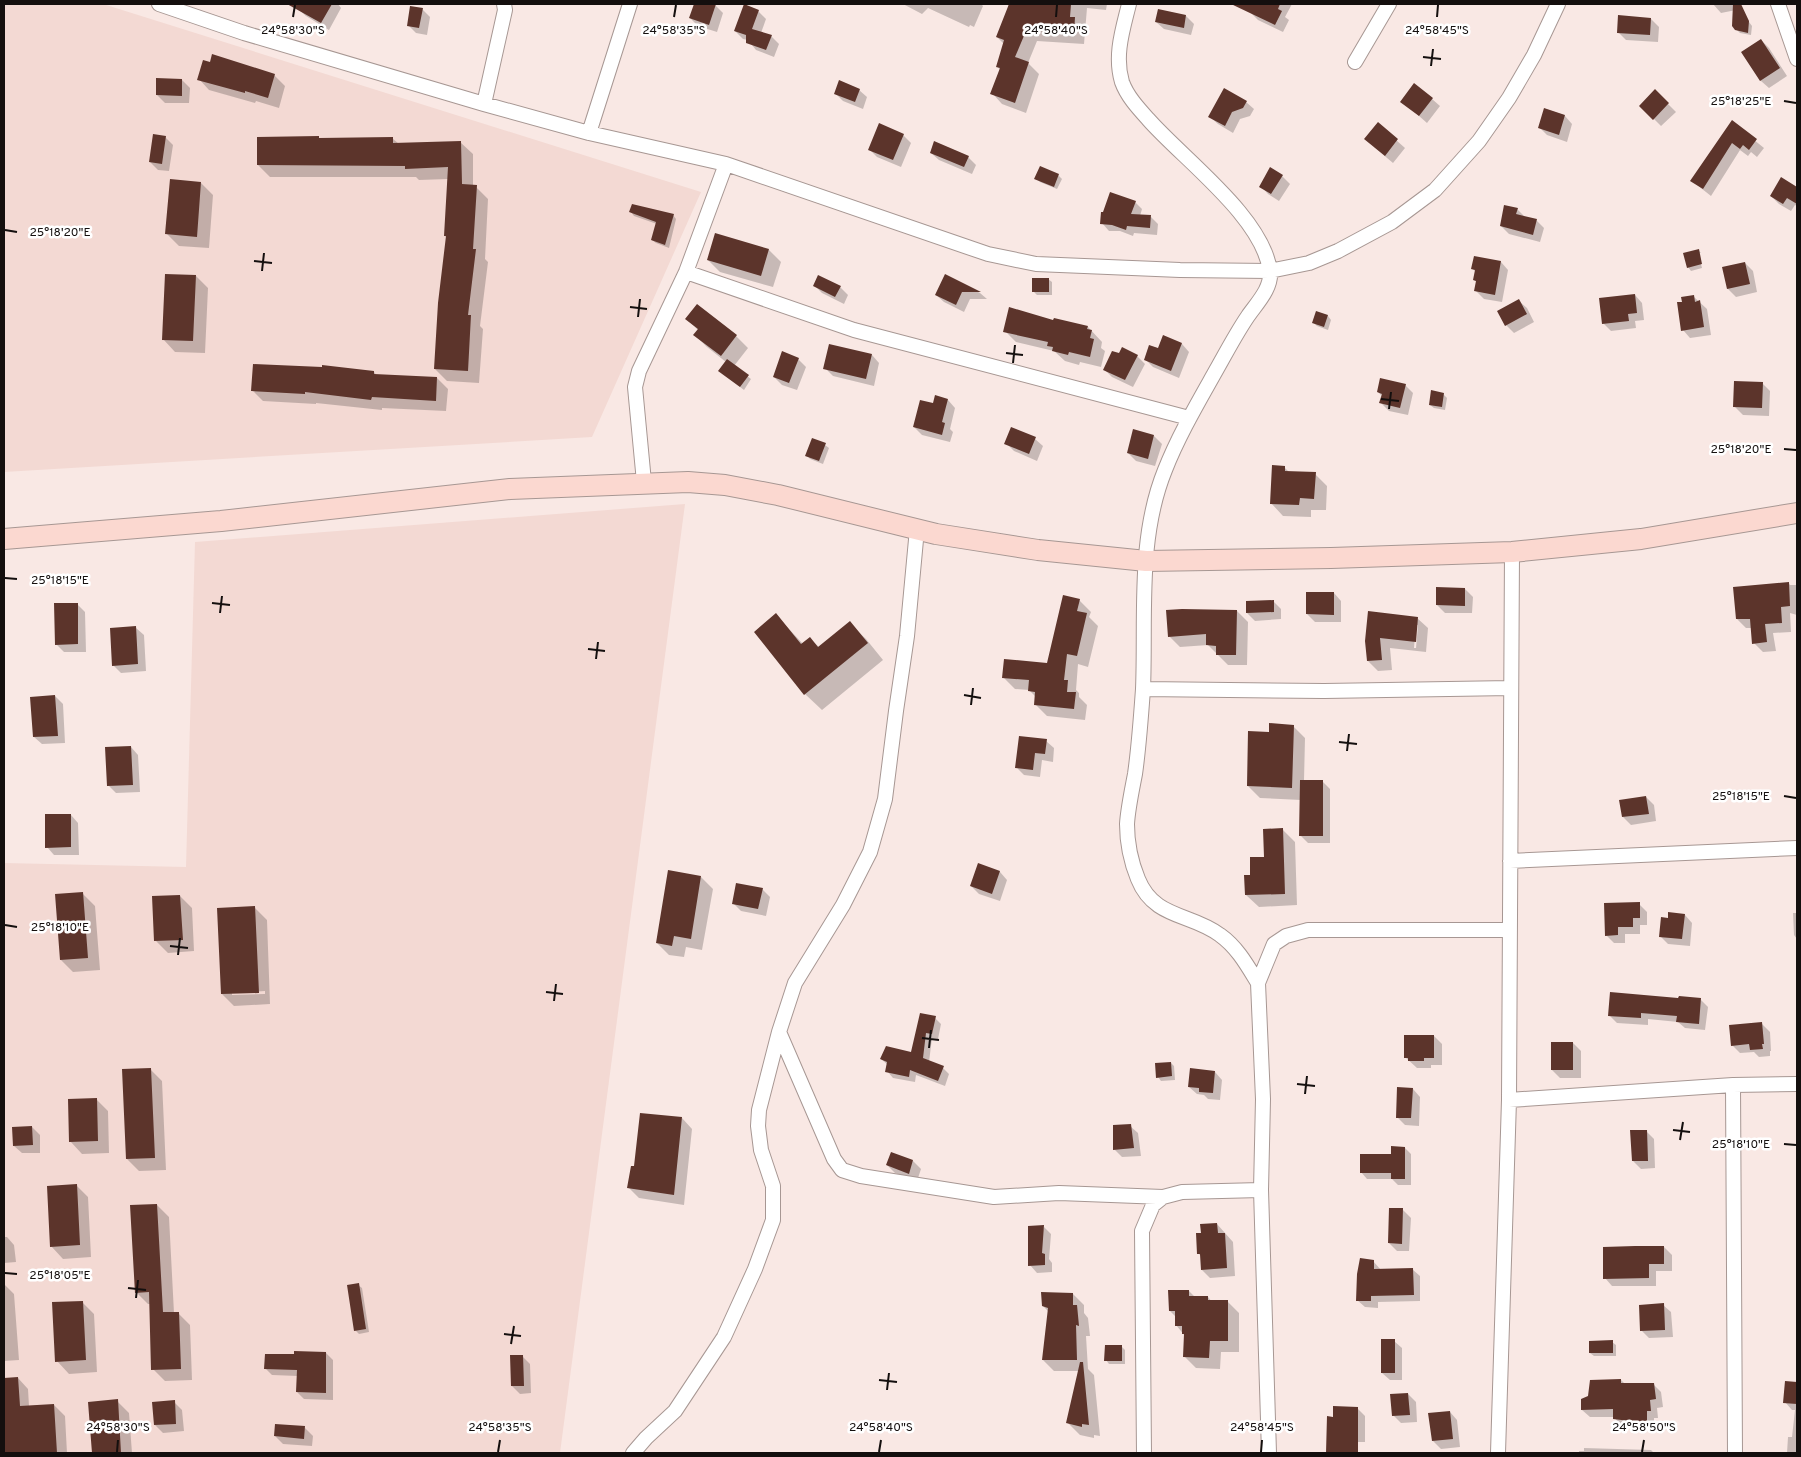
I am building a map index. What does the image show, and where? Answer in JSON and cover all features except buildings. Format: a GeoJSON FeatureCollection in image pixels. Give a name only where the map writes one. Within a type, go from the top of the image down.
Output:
{"type":"FeatureCollection","features":[{"type":"Feature","properties":{"kind":"street"},"geometry":{"type":"LineString","coordinates":[[159,4],[244,33],[484,104],[589,133],[726,164],[988,254],[1036,264],[1180,270],[1270,271],[1309,263],[1338,251],[1392,222],[1435,190],[1479,140],[1509,98],[1534,55],[1558,4]]}},
{"type":"Feature","properties":{"kind":"street"},"geometry":{"type":"LineString","coordinates":[[484,104],[505,10],[504,4]]}},
{"type":"Feature","properties":{"kind":"street"},"geometry":{"type":"LineString","coordinates":[[589,133],[630,4]]}},
{"type":"Feature","properties":{"kind":"street"},"geometry":{"type":"LineString","coordinates":[[1129,4],[1118,50],[1122,84],[1133,103],[1161,134],[1234,205],[1258,237],[1270,271],[1270,282],[1266,290],[1240,328],[1189,418],[1164,472],[1150,521],[1146,561],[1143,689],[1139,743],[1128,824],[1130,857],[1139,883],[1152,900],[1169,913],[1195,922],[1219,934],[1243,957],[1258,983]]}},
{"type":"Feature","properties":{"kind":"street"},"geometry":{"type":"LineString","coordinates":[[1355,62],[1389,4]]}},
{"type":"Feature","properties":{"kind":"street"},"geometry":{"type":"LineString","coordinates":[[1778,4],[1797,59]]}},
{"type":"Feature","properties":{"kind":"street"},"geometry":{"type":"LineString","coordinates":[[644,482],[635,387],[639,371],[686,272],[726,164]]}},
{"type":"Feature","properties":{"kind":"street"},"geometry":{"type":"LineString","coordinates":[[686,272],[854,330],[1189,418]]}},
{"type":"Feature","properties":{"kind":"street"},"geometry":{"type":"LineString","coordinates":[[4,539],[221,521],[510,489],[644,482],[688,482],[725,485],[778,495],[936,534],[1038,550],[1146,561],[1512,552],[1641,539],[1797,513]]}},
{"type":"Feature","properties":{"kind":"street"},"geometry":{"type":"LineString","coordinates":[[633,1453],[675,1411],[724,1337],[755,1269],[774,1220],[772,1186],[762,1150],[758,1126],[759,1110],[779,1032],[795,983],[843,906],[870,852],[885,799],[907,636],[917,530]]}},
{"type":"Feature","properties":{"kind":"street"},"geometry":{"type":"LineString","coordinates":[[1498,1453],[1509,1100],[1512,552]]}},
{"type":"Feature","properties":{"kind":"street"},"geometry":{"type":"LineString","coordinates":[[1143,689],[1324,692],[1511,688]]}},
{"type":"Feature","properties":{"kind":"street"},"geometry":{"type":"LineString","coordinates":[[1510,861],[1797,848]]}},
{"type":"Feature","properties":{"kind":"street"},"geometry":{"type":"LineString","coordinates":[[1269,1453],[1261,1190],[1262,1099],[1258,983],[1274,944],[1286,936],[1308,930],[1510,930]]}},
{"type":"Feature","properties":{"kind":"street"},"geometry":{"type":"LineString","coordinates":[[779,1032],[834,1159],[842,1170],[861,1176],[994,1197],[1059,1194],[1163,1197],[1182,1192],[1261,1190]]}},
{"type":"Feature","properties":{"kind":"street"},"geometry":{"type":"LineString","coordinates":[[1509,1100],[1732,1085],[1797,1084]]}},
{"type":"Feature","properties":{"kind":"street"},"geometry":{"type":"LineString","coordinates":[[1732,1085],[1735,1453]]}},
{"type":"Feature","properties":{"kind":"street"},"geometry":{"type":"LineString","coordinates":[[1144,1453],[1142,1232],[1153,1205],[1163,1197]]}},
{"type":"Feature","properties":{"kind":"shaded area"},"geometry":{"type":"Polygon","coordinates":[[[4,4],[103,4],[701,192],[592,437],[4,472],[4,4]]]}},
{"type":"Feature","properties":{"kind":"shaded area"},"geometry":{"type":"Polygon","coordinates":[[[685,504],[560,1453],[4,1453],[4,863],[186,867],[195,542],[685,504]]]}}]}
